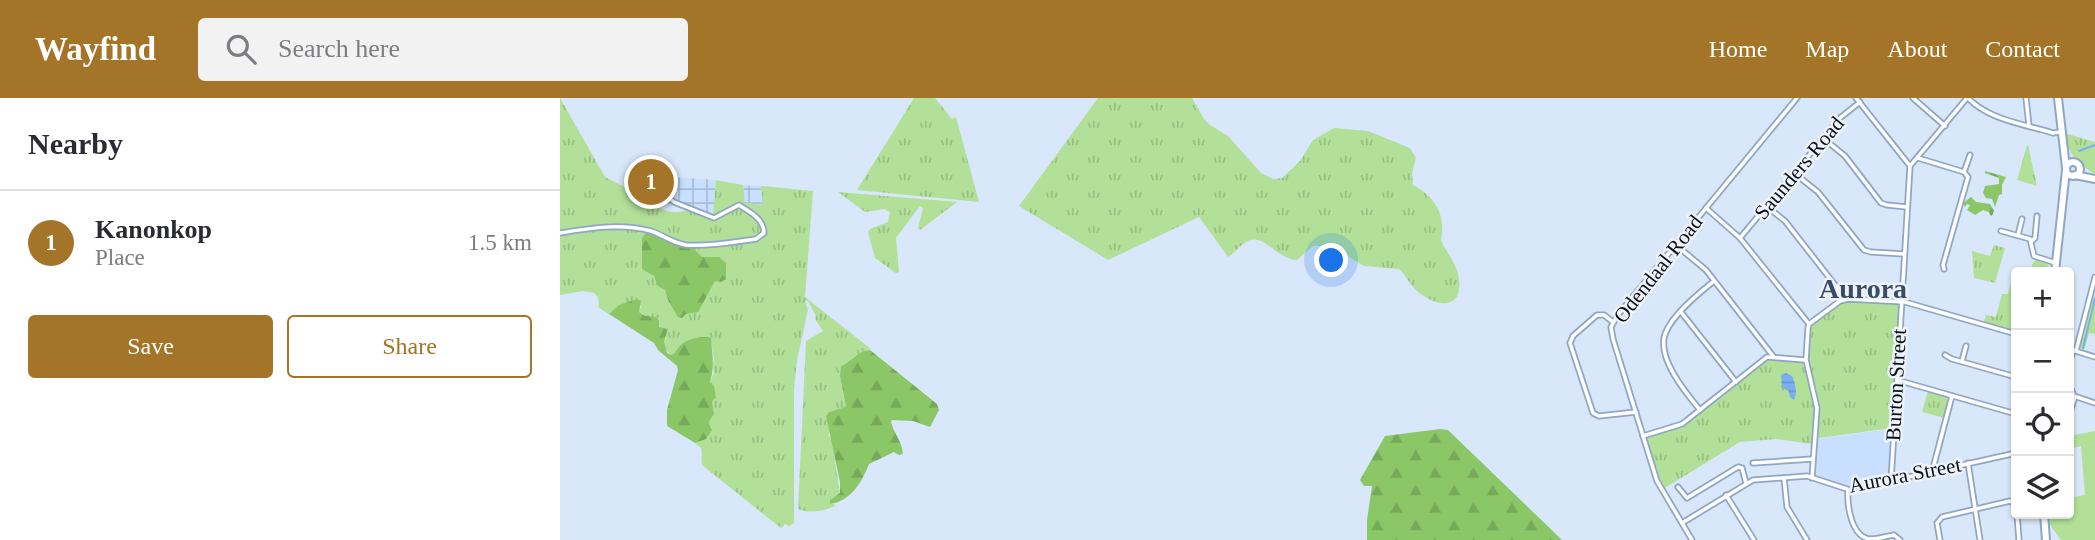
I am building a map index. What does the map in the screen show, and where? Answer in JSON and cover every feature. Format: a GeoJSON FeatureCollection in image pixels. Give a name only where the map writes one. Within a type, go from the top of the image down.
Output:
{"type":"FeatureCollection","features":[{"type":"Feature","properties":{"kind":"main road"},"geometry":{"type":"LineString","coordinates":[[2056,267],[2066,169],[2059,98]]}},
{"type":"Feature","properties":{"kind":"main road"},"geometry":{"type":"LineString","coordinates":[[2061,134],[2078,165],[2095,177]]}},
{"type":"Feature","properties":{"kind":"main road"},"geometry":{"type":"LineString","coordinates":[[2066,169],[2070,163],[2078,165]]}},
{"type":"Feature","properties":{"kind":"main road"},"geometry":{"type":"LineString","coordinates":[[2064,189],[2078,172],[2078,165]]}},
{"type":"Feature","properties":{"kind":"main road"},"geometry":{"type":"LineString","coordinates":[[2066,169],[2069,174],[2095,177]]}},
{"type":"Feature","properties":{"kind":"main road"},"geometry":{"type":"LineString","coordinates":[[2044,519],[2046,540]]}},
{"type":"Feature","properties":{"kind":"street","name":"Odendaal Road"},"geometry":{"type":"LineString","coordinates":[[1692,540],[1659,486],[1611,327],[1797,98]]}},
{"type":"Feature","properties":{"kind":"street"},"geometry":{"type":"LineString","coordinates":[[1913,98],[1945,126]]}},
{"type":"Feature","properties":{"kind":"street"},"geometry":{"type":"LineString","coordinates":[[1858,100],[1910,166],[1968,98],[1985,112],[2061,134]]}},
{"type":"Feature","properties":{"kind":"street"},"geometry":{"type":"LineString","coordinates":[[2026,98],[2029,126]]}},
{"type":"Feature","properties":{"kind":"street","name":"Saunders Road"},"geometry":{"type":"LineString","coordinates":[[1740,238],[1858,100]]}},
{"type":"Feature","properties":{"kind":"street"},"geometry":{"type":"LineString","coordinates":[[1823,138],[1845,156],[1881,203],[1907,207]]}},
{"type":"Feature","properties":{"kind":"street"},"geometry":{"type":"LineString","coordinates":[[1944,269],[1970,155]]}},
{"type":"Feature","properties":{"kind":"street"},"geometry":{"type":"LineString","coordinates":[[1919,158],[1966,174]]}},
{"type":"Feature","properties":{"kind":"street","name":"Burton Street"},"geometry":{"type":"LineString","coordinates":[[1891,481],[1910,166]]}},
{"type":"Feature","properties":{"kind":"street"},"geometry":{"type":"LineString","coordinates":[[1794,173],[1818,192],[1864,250],[1904,254]]}},
{"type":"Feature","properties":{"kind":"street"},"geometry":{"type":"LineString","coordinates":[[560,233],[620,227],[649,231],[677,243],[692,245],[756,239],[764,233],[761,222],[739,205],[714,218],[674,202],[657,188]]}},
{"type":"Feature","properties":{"kind":"street"},"geometry":{"type":"LineString","coordinates":[[1766,206],[1785,221],[1846,299]]}},
{"type":"Feature","properties":{"kind":"street"},"geometry":{"type":"LineString","coordinates":[[1706,208],[1740,238],[1809,324],[1806,360],[1816,405],[1812,478]]}},
{"type":"Feature","properties":{"kind":"street"},"geometry":{"type":"LineString","coordinates":[[2037,216],[2032,252],[2034,256],[2056,264]]}},
{"type":"Feature","properties":{"kind":"street"},"geometry":{"type":"LineString","coordinates":[[2018,235],[2022,219]]}},
{"type":"Feature","properties":{"kind":"street"},"geometry":{"type":"LineString","coordinates":[[2001,231],[2032,241]]}},
{"type":"Feature","properties":{"kind":"street"},"geometry":{"type":"LineString","coordinates":[[1676,245],[1703,266],[1773,356]]}},
{"type":"Feature","properties":{"kind":"street"},"geometry":{"type":"LineString","coordinates":[[2074,347],[2093,294],[2095,277]]}},
{"type":"Feature","properties":{"kind":"street"},"geometry":{"type":"LineString","coordinates":[[1700,410],[1673,374],[1664,339],[1667,330],[1681,312],[1714,281]]}},
{"type":"Feature","properties":{"kind":"street"},"geometry":{"type":"LineString","coordinates":[[1809,324],[1846,299],[1901,302],[2011,333]]}},
{"type":"Feature","properties":{"kind":"street"},"geometry":{"type":"LineString","coordinates":[[1681,312],[1736,382]]}},
{"type":"Feature","properties":{"kind":"street"},"geometry":{"type":"LineString","coordinates":[[1613,322],[1604,314],[1597,315],[1572,337],[1570,343],[1593,414],[1599,416],[1636,412]]}},
{"type":"Feature","properties":{"kind":"street"},"geometry":{"type":"LineString","coordinates":[[1962,362],[1966,346]]}},
{"type":"Feature","properties":{"kind":"street"},"geometry":{"type":"LineString","coordinates":[[2074,350],[2095,357]]}},
{"type":"Feature","properties":{"kind":"street"},"geometry":{"type":"LineString","coordinates":[[1945,355],[2011,376]]}},
{"type":"Feature","properties":{"kind":"street"},"geometry":{"type":"LineString","coordinates":[[1643,436],[1682,424],[1765,358],[1773,356],[1806,360]]}},
{"type":"Feature","properties":{"kind":"street"},"geometry":{"type":"LineString","coordinates":[[1897,380],[2011,413]]}},
{"type":"Feature","properties":{"kind":"street"},"geometry":{"type":"LineString","coordinates":[[2071,393],[2075,397],[2095,403]]}},
{"type":"Feature","properties":{"kind":"street"},"geometry":{"type":"LineString","coordinates":[[1932,471],[1952,396]]}},
{"type":"Feature","properties":{"kind":"street","name":"Aurora Street"},"geometry":{"type":"LineString","coordinates":[[1682,523],[1753,480],[1812,478],[1848,490],[2011,452]]}},
{"type":"Feature","properties":{"kind":"street"},"geometry":{"type":"LineString","coordinates":[[1753,463],[1813,459]]}},
{"type":"Feature","properties":{"kind":"street"},"geometry":{"type":"LineString","coordinates":[[1968,464],[1980,540]]}},
{"type":"Feature","properties":{"kind":"street"},"geometry":{"type":"LineString","coordinates":[[1678,486],[1687,498],[1738,467],[1742,468],[1746,483]]}},
{"type":"Feature","properties":{"kind":"street"},"geometry":{"type":"LineString","coordinates":[[1784,478],[1787,507],[1807,540]]}},
{"type":"Feature","properties":{"kind":"street"},"geometry":{"type":"LineString","coordinates":[[1848,490],[1851,517],[1861,535],[1872,539],[1899,538]]}},
{"type":"Feature","properties":{"kind":"street"},"geometry":{"type":"LineString","coordinates":[[1726,495],[1754,540]]}},
{"type":"Feature","properties":{"kind":"street"},"geometry":{"type":"LineString","coordinates":[[1940,540],[1937,523],[1939,518],[2011,502]]}},
{"type":"Feature","properties":{"kind":"street"},"geometry":{"type":"LineString","coordinates":[[2017,519],[2019,540]]}},
{"type":"Feature","properties":{"kind":"shaded area"},"geometry":{"type":"Polygon","coordinates":[[[646,175],[716,180],[714,215],[675,201],[672,208],[643,196],[646,175]]]}},
{"type":"Feature","properties":{"kind":"shaded area"},"geometry":{"type":"Polygon","coordinates":[[[743,185],[761,186],[763,205],[745,203],[743,185]]]}},
{"type":"Feature","properties":{"kind":"shaded area"},"geometry":{"type":"Polygon","coordinates":[[[1891,429],[1887,479],[1849,488],[1815,476],[1817,439],[1891,429]]]}},
{"type":"Feature","properties":{"kind":"green space"},"geometry":{"type":"Polygon","coordinates":[[[560,98],[605,177],[658,208],[679,212],[691,206],[713,215],[716,180],[743,185],[745,203],[763,205],[761,186],[813,191],[805,297],[871,349],[862,351],[840,376],[846,408],[829,412],[829,435],[840,493],[831,504],[835,506],[817,511],[798,509],[806,341],[823,331],[808,301],[805,301],[808,310],[797,360],[794,390],[794,523],[789,526],[785,524],[781,528],[702,464],[701,448],[695,443],[707,438],[712,428],[709,422],[714,414],[712,401],[715,398],[710,382],[714,373],[711,342],[695,339],[671,355],[666,350],[666,338],[662,328],[639,312],[641,306],[624,305],[609,314],[599,308],[598,297],[594,293],[583,291],[560,295],[560,98]]]}},
{"type":"Feature","properties":{"kind":"green space"},"geometry":{"type":"Polygon","coordinates":[[[914,98],[935,98],[952,119],[956,117],[979,202],[857,190],[914,98]]]}},
{"type":"Feature","properties":{"kind":"green space"},"geometry":{"type":"Polygon","coordinates":[[[1098,98],[1192,98],[1210,125],[1228,136],[1261,173],[1273,179],[1282,178],[1300,161],[1313,140],[1334,128],[1368,131],[1410,148],[1416,158],[1412,173],[1413,185],[1433,201],[1440,214],[1441,240],[1458,274],[1458,295],[1448,303],[1433,301],[1416,290],[1399,269],[1364,266],[1335,245],[1313,246],[1297,260],[1258,240],[1252,240],[1228,257],[1199,217],[1108,260],[1019,206],[1098,98]]]}},
{"type":"Feature","properties":{"kind":"green space"},"geometry":{"type":"Polygon","coordinates":[[[2064,133],[2095,142],[2095,174],[2074,157],[2067,146],[2064,133]]]}},
{"type":"Feature","properties":{"kind":"green space"},"geometry":{"type":"Polygon","coordinates":[[[2028,145],[2037,186],[2017,180],[2028,145]]]}},
{"type":"Feature","properties":{"kind":"green space"},"geometry":{"type":"Polygon","coordinates":[[[1985,171],[2006,177],[1995,207],[1992,199],[1986,198],[1983,193],[1985,186],[1999,184],[1999,178],[1985,171]]]}},
{"type":"Feature","properties":{"kind":"green space"},"geometry":{"type":"Polygon","coordinates":[[[838,192],[957,202],[920,230],[918,228],[923,208],[920,206],[896,238],[899,272],[896,273],[875,258],[868,232],[888,222],[890,212],[885,209],[865,212],[838,192]]]}},
{"type":"Feature","properties":{"kind":"green space"},"geometry":{"type":"Polygon","coordinates":[[[1971,197],[1976,202],[1990,204],[1994,211],[1992,216],[1983,210],[1975,215],[1967,210],[1970,205],[1965,207],[1963,203],[1971,197]]]}},
{"type":"Feature","properties":{"kind":"green space"},"geometry":{"type":"Polygon","coordinates":[[[646,233],[691,246],[702,257],[719,257],[726,263],[726,279],[715,281],[698,312],[678,317],[665,290],[658,286],[654,276],[642,269],[642,238],[646,233]]]}},
{"type":"Feature","properties":{"kind":"green space"},"geometry":{"type":"Polygon","coordinates":[[[1994,245],[2005,248],[1995,283],[1974,278],[1972,251],[1990,256],[1994,245]]]}},
{"type":"Feature","properties":{"kind":"green space"},"geometry":{"type":"Polygon","coordinates":[[[2036,259],[2048,267],[2032,267],[2036,259]]]}},
{"type":"Feature","properties":{"kind":"green space"},"geometry":{"type":"Polygon","coordinates":[[[2010,285],[2011,330],[1984,322],[1986,315],[1996,317],[2002,294],[2008,294],[2010,285]]]}},
{"type":"Feature","properties":{"kind":"green space"},"geometry":{"type":"Polygon","coordinates":[[[2095,296],[2095,334],[2089,333],[2084,351],[2079,346],[2091,298],[2095,296]]]}},
{"type":"Feature","properties":{"kind":"green space"},"geometry":{"type":"Polygon","coordinates":[[[637,299],[641,301],[639,312],[645,316],[656,317],[659,327],[668,329],[664,341],[667,353],[676,353],[682,344],[690,340],[711,338],[713,365],[710,382],[714,386],[716,398],[712,401],[714,414],[709,422],[712,430],[706,439],[695,443],[667,426],[667,410],[677,366],[658,350],[654,343],[609,314],[619,305],[637,299]]]}},
{"type":"Feature","properties":{"kind":"green space"},"geometry":{"type":"Polygon","coordinates":[[[1843,301],[1895,303],[1899,306],[1892,428],[1819,438],[1818,403],[1806,344],[1812,325],[1843,301]]]}},
{"type":"Feature","properties":{"kind":"green space"},"geometry":{"type":"Polygon","coordinates":[[[870,350],[937,404],[939,410],[930,427],[913,421],[892,420],[903,454],[894,452],[869,464],[855,490],[844,499],[830,504],[830,500],[840,493],[840,482],[826,416],[829,412],[846,407],[840,376],[841,367],[863,351],[870,350]]]}},
{"type":"Feature","properties":{"kind":"green space"},"geometry":{"type":"Polygon","coordinates":[[[1768,359],[1804,362],[1815,405],[1812,444],[1776,439],[1740,442],[1663,489],[1647,438],[1683,426],[1768,359]]]}},
{"type":"Feature","properties":{"kind":"green space"},"geometry":{"type":"Polygon","coordinates":[[[1928,391],[1949,398],[1944,418],[1922,412],[1928,391]]]}},
{"type":"Feature","properties":{"kind":"green space"},"geometry":{"type":"Polygon","coordinates":[[[1448,430],[1562,540],[1367,540],[1372,486],[1364,486],[1360,480],[1385,436],[1448,430]]]}},
{"type":"Feature","properties":{"kind":"green space"},"geometry":{"type":"Polygon","coordinates":[[[2095,431],[2095,443],[2074,448],[2074,435],[2095,431]]]}},
{"type":"Feature","properties":{"kind":"green space"},"geometry":{"type":"Polygon","coordinates":[[[2095,443],[2095,540],[2061,540],[2050,525],[2049,519],[2074,519],[2074,497],[2085,495],[2081,446],[2095,443]]]}},
{"type":"Feature","properties":{"kind":"water"},"geometry":{"type":"Polygon","coordinates":[[[1786,373],[1792,376],[1794,381],[1794,400],[1788,390],[1782,388],[1781,375],[1786,373]]]}},
{"type":"Feature","properties":{"kind":"waterway"},"geometry":{"type":"LineString","coordinates":[[2079,151],[2095,145]]}},
{"type":"Feature","properties":{"kind":"waterway"},"geometry":{"type":"LineString","coordinates":[[2083,348],[2095,299]]}},
{"type":"Feature","properties":{"kind":"place","name":"Kanonkop"},"geometry":{"type":"Point","coordinates":[651,182]}},
{"type":"Feature","properties":{"kind":"district","name":"Aurora"},"geometry":{"type":"Point","coordinates":[1863,288]}}]}
